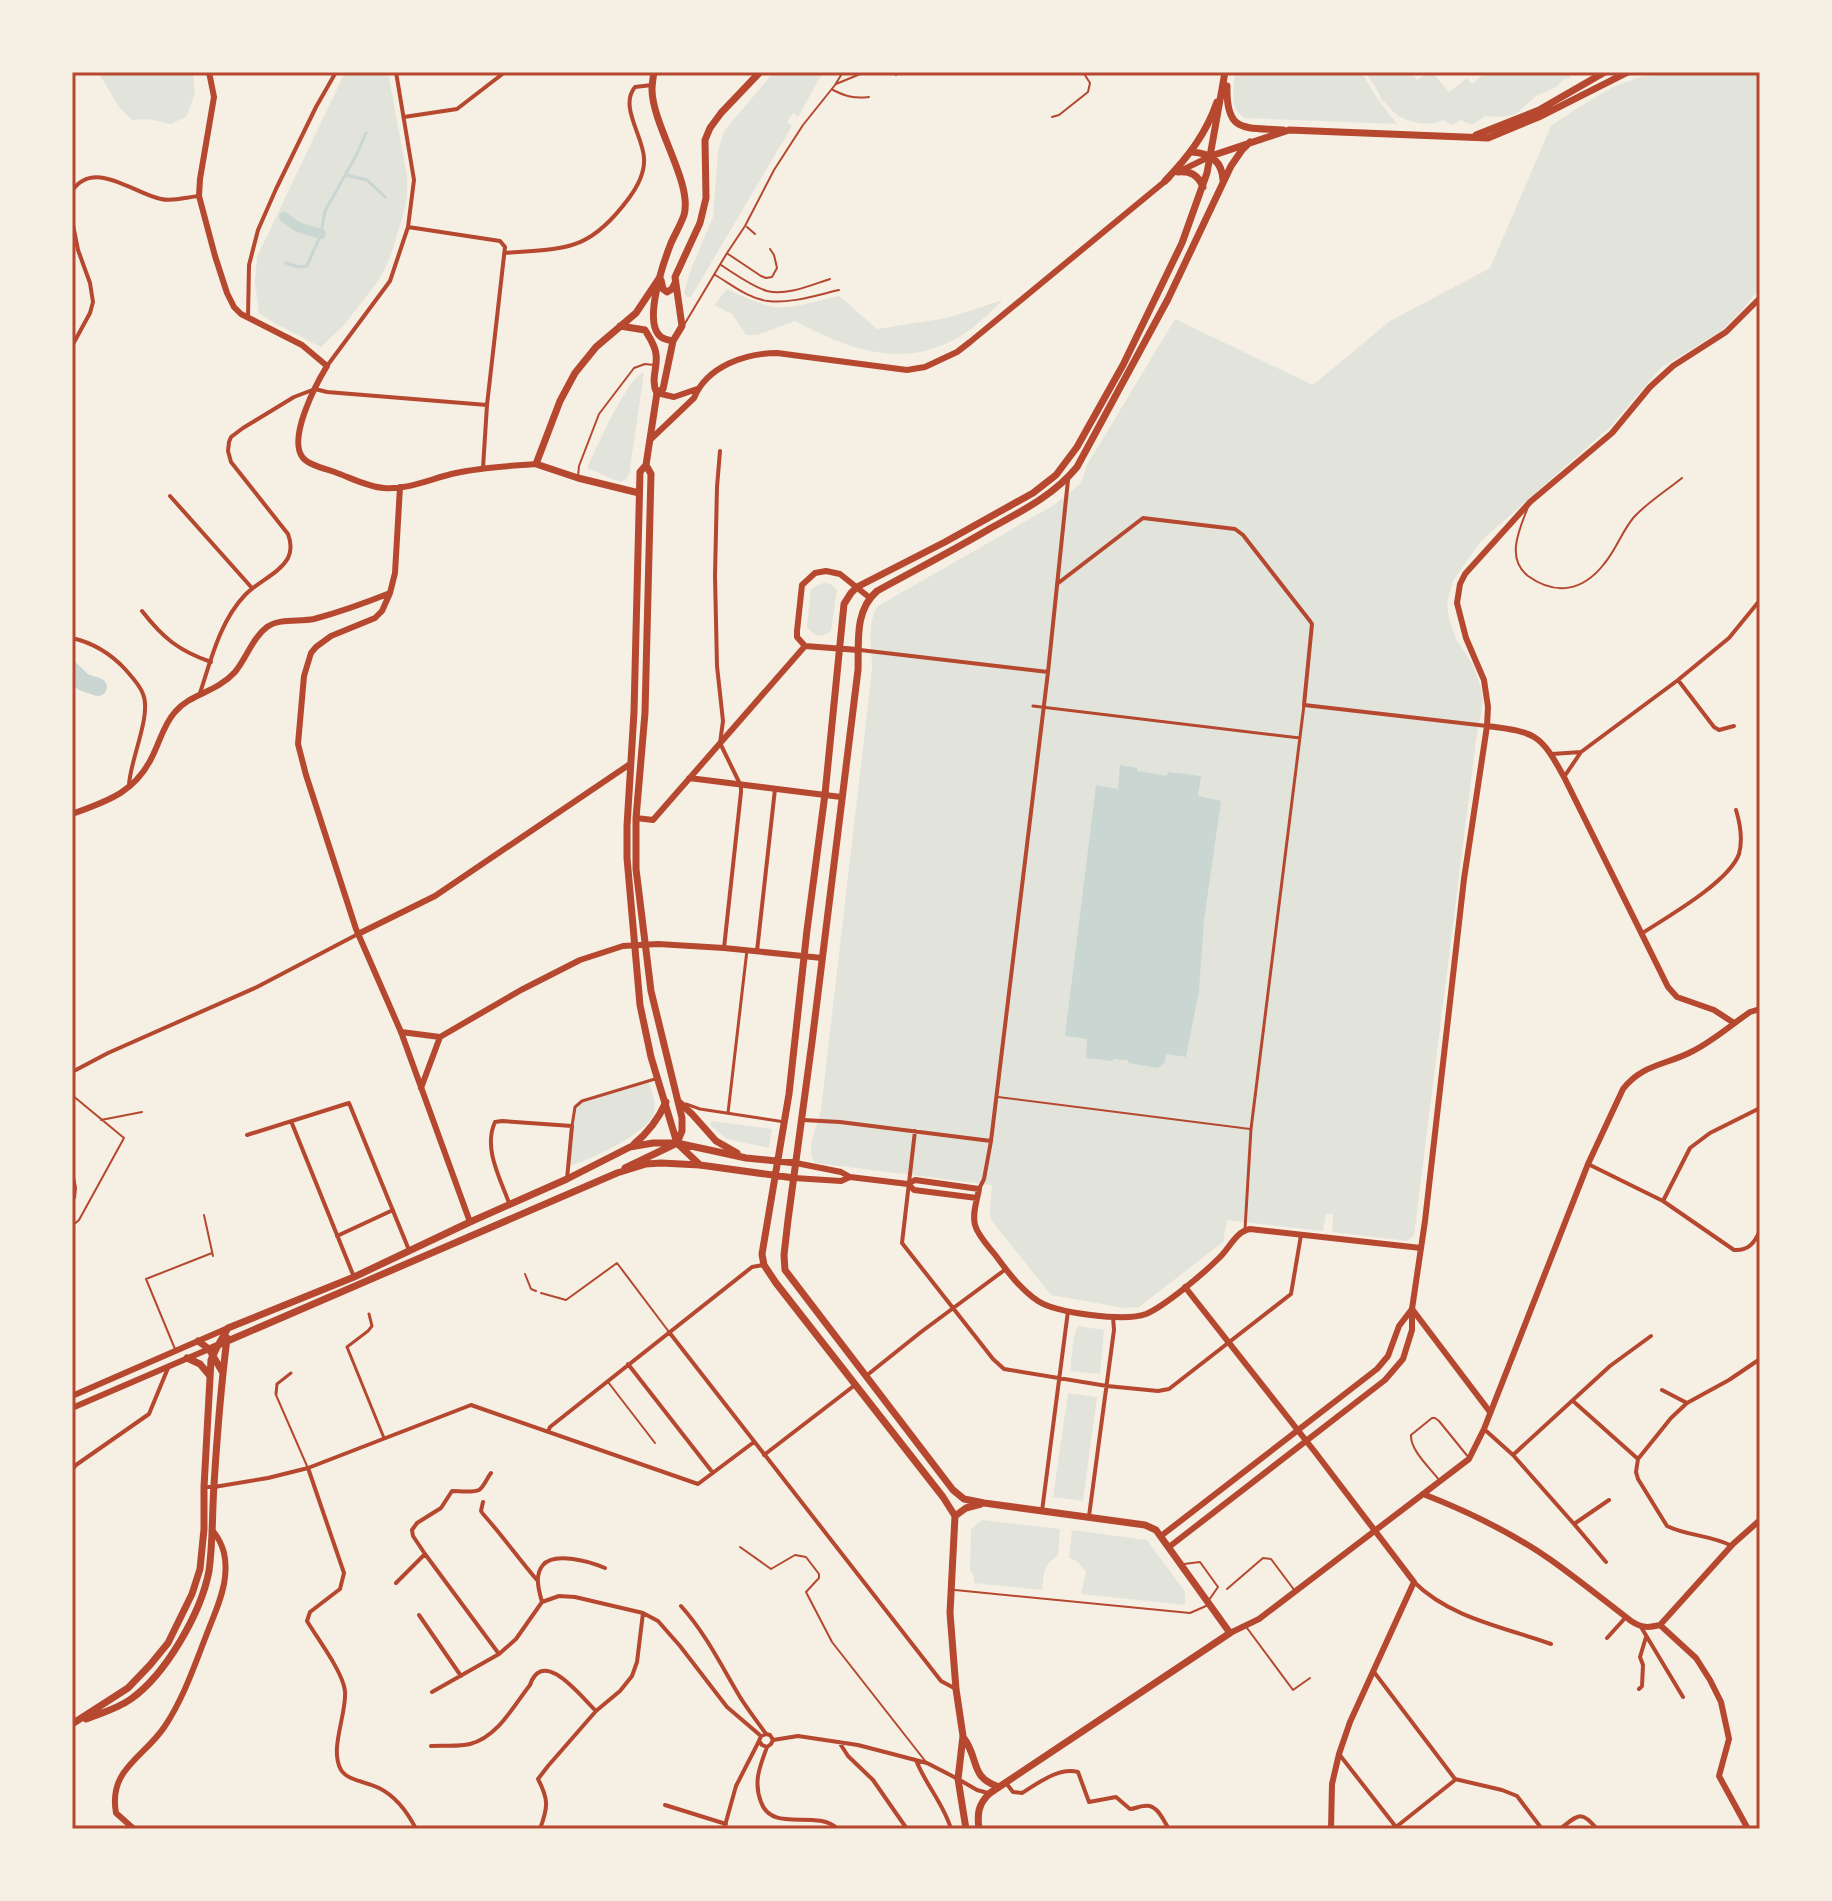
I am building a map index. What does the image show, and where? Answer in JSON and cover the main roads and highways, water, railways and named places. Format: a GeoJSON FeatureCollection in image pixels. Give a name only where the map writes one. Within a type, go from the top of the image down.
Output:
{"type":"FeatureCollection","features":[{"type":"Feature","properties":{"kind":"main road"},"geometry":{"type":"LineString","coordinates":[[654,72],[654,106],[686,200],[684,215],[670,246],[654,303],[656,330],[663,338],[673,341]]}},
{"type":"Feature","properties":{"kind":"main road"},"geometry":{"type":"LineString","coordinates":[[657,393],[663,389],[673,341],[683,319],[675,277],[700,223],[706,198],[705,140],[721,113],[760,72]]}},
{"type":"Feature","properties":{"kind":"main road"},"geometry":{"type":"LineString","coordinates":[[1467,138],[1539,110],[1605,72]]}},
{"type":"Feature","properties":{"kind":"main road"},"geometry":{"type":"LineString","coordinates":[[1226,74],[1229,114],[1235,122],[1246,127],[1488,138],[1541,116],[1628,72]]}},
{"type":"Feature","properties":{"kind":"main road"},"geometry":{"type":"LineString","coordinates":[[1165,181],[1192,152],[1209,122],[1226,74]]}},
{"type":"Feature","properties":{"kind":"main road"},"geometry":{"type":"LineString","coordinates":[[966,1829],[958,1779],[963,1736],[956,1689],[950,1589],[955,1516],[776,1283],[764,1265],[762,1254],[785,1122],[825,794],[844,604],[857,587],[1033,493],[1056,475],[1077,447],[1123,365],[1182,243],[1203,187],[1226,74]]}},
{"type":"Feature","properties":{"kind":"main road"},"geometry":{"type":"LineString","coordinates":[[1192,152],[1211,156],[1289,130]]}},
{"type":"Feature","properties":{"kind":"main road"},"geometry":{"type":"LineString","coordinates":[[979,1829],[979,1806],[990,1793],[1230,1633],[1156,1530],[1145,1525],[964,1499],[953,1490],[913,1439],[785,1270],[784,1255],[858,670],[862,612],[870,598],[898,579],[1040,500],[1068,478],[1077,467],[1161,312],[1237,156],[1250,142]]}},
{"type":"Feature","properties":{"kind":"main road"},"geometry":{"type":"LineString","coordinates":[[1211,156],[1223,171],[1223,182]]}},
{"type":"Feature","properties":{"kind":"main road"},"geometry":{"type":"LineString","coordinates":[[1178,172],[1197,176],[1203,187]]}},
{"type":"Feature","properties":{"kind":"main road"},"geometry":{"type":"LineString","coordinates":[[660,277],[664,291],[672,289],[675,283]]}},
{"type":"Feature","properties":{"kind":"main road"},"geometry":{"type":"LineString","coordinates":[[639,493],[536,464],[575,373],[596,347],[636,313],[660,277]]}},
{"type":"Feature","properties":{"kind":"main road"},"geometry":{"type":"LineString","coordinates":[[620,326],[645,330],[657,357],[653,385],[657,393],[646,465],[640,472],[639,493],[634,712],[627,826],[634,944],[640,1005],[651,1057],[677,1143],[700,1165]]}},
{"type":"Feature","properties":{"kind":"main road"},"geometry":{"type":"LineString","coordinates":[[617,1173],[677,1143],[682,1131],[679,1102],[651,991],[636,869],[636,818],[645,713],[651,474],[646,465]]}},
{"type":"Feature","properties":{"kind":"main road"},"geometry":{"type":"LineString","coordinates":[[218,1345],[229,1324],[354,1277],[630,1147],[646,1135],[658,1120],[666,1102]]}},
{"type":"Feature","properties":{"kind":"main road"},"geometry":{"type":"LineString","coordinates":[[679,1102],[716,1141],[746,1158]]}},
{"type":"Feature","properties":{"kind":"main road"},"geometry":{"type":"LineString","coordinates":[[630,1147],[677,1143],[746,1158],[796,1163]]}},
{"type":"Feature","properties":{"kind":"main road"},"geometry":{"type":"LineString","coordinates":[[74,1723],[115,1709],[130,1700],[174,1652],[200,1600],[208,1572],[204,1487],[211,1352],[218,1345],[617,1173],[646,1164],[700,1165],[794,1178]]}},
{"type":"Feature","properties":{"kind":"main road"},"geometry":{"type":"LineString","coordinates":[[74,1723],[128,1688],[150,1665],[165,1647],[192,1594],[200,1569],[214,1487],[229,1324]]}},
{"type":"Feature","properties":{"kind":"main road"},"geometry":{"type":"LineString","coordinates":[[198,1341],[211,1352],[223,1373]]}},
{"type":"Feature","properties":{"kind":"main road"},"geometry":{"type":"LineString","coordinates":[[187,1358],[200,1364],[210,1376]]}},
{"type":"Feature","properties":{"kind":"main road"},"geometry":{"type":"LineString","coordinates":[[903,1446],[913,1439]]}},
{"type":"Feature","properties":{"kind":"main road"},"geometry":{"type":"LineString","coordinates":[[955,1516],[966,1508],[984,1503]]}},
{"type":"Feature","properties":{"kind":"main road"},"geometry":{"type":"LineString","coordinates":[[165,1647],[174,1652]]}},
{"type":"Feature","properties":{"kind":"main road"},"geometry":{"type":"LineString","coordinates":[[963,1736],[974,1753],[977,1772],[982,1779],[1002,1785]]}},
{"type":"Feature","properties":{"kind":"waterway"},"geometry":{"type":"LineString","coordinates":[[286,263],[307,266],[321,234],[325,211],[366,133]]}},
{"type":"Feature","properties":{"kind":"waterway"},"geometry":{"type":"LineString","coordinates":[[346,175],[367,180],[385,197]]}},
{"type":"Feature","properties":{"kind":"waterway"},"geometry":{"type":"LineString","coordinates":[[284,217],[298,227],[321,234]]}},
{"type":"Feature","properties":{"kind":"waterway"},"geometry":{"type":"LineString","coordinates":[[72,671],[83,682],[98,687]]}}]}
